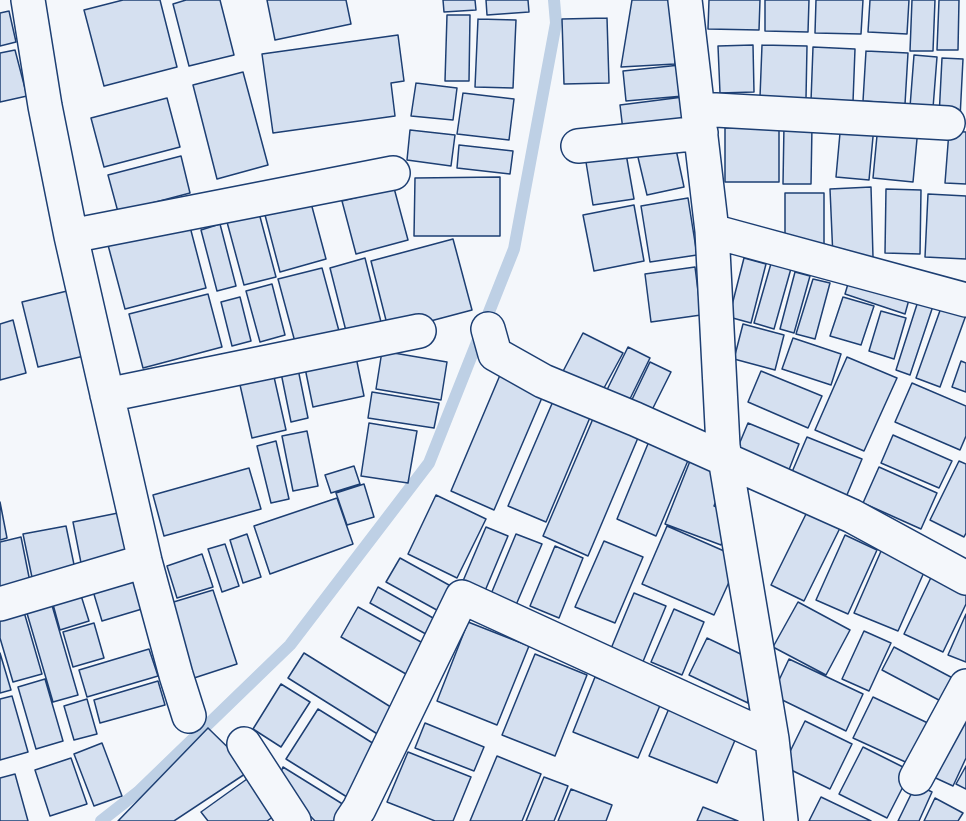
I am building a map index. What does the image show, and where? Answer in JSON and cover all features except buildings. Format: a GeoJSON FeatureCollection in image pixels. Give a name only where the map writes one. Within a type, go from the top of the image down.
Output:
{"type":"FeatureCollection","features":[{"type":"Feature","properties":{"kind":"street"},"geometry":{"type":"LineString","coordinates":[[28,0],[45,106],[71,236],[146,561],[189,716]]}},
{"type":"Feature","properties":{"kind":"street"},"geometry":{"type":"LineString","coordinates":[[685,0],[712,231],[723,446],[772,740],[781,821]]}},
{"type":"Feature","properties":{"kind":"street"},"geometry":{"type":"LineString","coordinates":[[578,147],[699,121],[948,123]]}},
{"type":"Feature","properties":{"kind":"street"},"geometry":{"type":"LineString","coordinates":[[71,236],[393,173]]}},
{"type":"Feature","properties":{"kind":"street"},"geometry":{"type":"LineString","coordinates":[[712,231],[966,300]]}},
{"type":"Feature","properties":{"kind":"street"},"geometry":{"type":"LineString","coordinates":[[488,329],[495,354],[543,381],[852,516],[966,578]]}},
{"type":"Feature","properties":{"kind":"street"},"geometry":{"type":"LineString","coordinates":[[107,394],[419,331]]}},
{"type":"Feature","properties":{"kind":"street"},"geometry":{"type":"LineString","coordinates":[[0,604],[146,561]]}},
{"type":"Feature","properties":{"kind":"street"},"geometry":{"type":"LineString","coordinates":[[364,817],[462,597],[772,740]]}},
{"type":"Feature","properties":{"kind":"street"},"geometry":{"type":"LineString","coordinates":[[916,778],[962,702]]}},
{"type":"Feature","properties":{"kind":"street"},"geometry":{"type":"LineString","coordinates":[[244,744],[294,821]]}},
{"type":"Feature","properties":{"kind":"waterway"},"geometry":{"type":"LineString","coordinates":[[101,821],[138,792],[290,645],[429,463],[514,249],[556,23],[554,0]]}}]}
